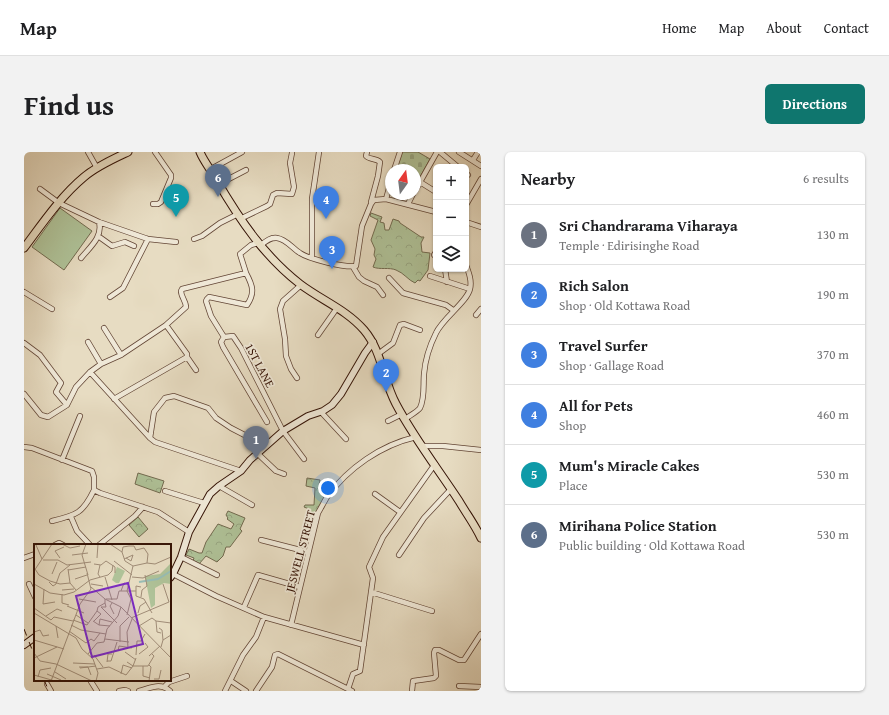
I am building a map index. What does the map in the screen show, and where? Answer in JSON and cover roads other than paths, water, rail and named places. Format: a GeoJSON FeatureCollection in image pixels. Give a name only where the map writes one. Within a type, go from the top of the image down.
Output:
{"type":"FeatureCollection","features":[{"type":"Feature","properties":{"kind":"main road"},"geometry":{"type":"LineString","coordinates":[[24,248],[59,203],[84,177],[126,152]]}},
{"type":"Feature","properties":{"kind":"main road"},"geometry":{"type":"LineString","coordinates":[[200,153],[239,217],[259,244],[281,268],[301,284],[350,316],[373,342],[389,387],[403,416],[479,529],[481,538]]}},
{"type":"Feature","properties":{"kind":"main road"},"geometry":{"type":"LineString","coordinates":[[172,576],[181,557],[189,532],[210,494],[241,471],[257,453],[283,431],[308,416],[321,412],[332,405],[341,394],[373,342]]}},
{"type":"Feature","properties":{"kind":"main road"},"geometry":{"type":"LineString","coordinates":[[24,645],[34,638]]}},
{"type":"Feature","properties":{"kind":"street"},"geometry":{"type":"LineString","coordinates":[[88,152],[97,168]]}},
{"type":"Feature","properties":{"kind":"street"},"geometry":{"type":"LineString","coordinates":[[153,204],[158,204],[161,202],[171,178],[171,175],[155,152]]}},
{"type":"Feature","properties":{"kind":"street"},"geometry":{"type":"LineString","coordinates":[[210,169],[242,152]]}},
{"type":"Feature","properties":{"kind":"street"},"geometry":{"type":"LineString","coordinates":[[312,258],[312,199],[319,152]]}},
{"type":"Feature","properties":{"kind":"street"},"geometry":{"type":"LineString","coordinates":[[24,394],[41,415],[46,417],[67,405],[76,387],[90,372],[166,325],[186,307],[186,302],[181,295],[182,289],[246,274],[240,254],[251,245],[276,238],[286,242],[300,254],[349,267],[356,266],[358,261],[362,226],[378,176],[380,162],[378,160],[368,158],[366,156],[367,152]]}},
{"type":"Feature","properties":{"kind":"street"},"geometry":{"type":"LineString","coordinates":[[396,164],[400,152]]}},
{"type":"Feature","properties":{"kind":"street"},"geometry":{"type":"LineString","coordinates":[[421,180],[439,152],[453,164]]}},
{"type":"Feature","properties":{"kind":"street"},"geometry":{"type":"LineString","coordinates":[[460,152],[481,166]]}},
{"type":"Feature","properties":{"kind":"street"},"geometry":{"type":"LineString","coordinates":[[473,160],[478,152]]}},
{"type":"Feature","properties":{"kind":"street"},"geometry":{"type":"LineString","coordinates":[[194,239],[202,236],[220,223],[267,206],[270,204],[273,195],[277,193],[292,194],[294,192],[294,187],[290,163],[292,153]]}},
{"type":"Feature","properties":{"kind":"street"},"geometry":{"type":"LineString","coordinates":[[219,184],[246,170]]}},
{"type":"Feature","properties":{"kind":"street"},"geometry":{"type":"LineString","coordinates":[[469,200],[481,179]]}},
{"type":"Feature","properties":{"kind":"street"},"geometry":{"type":"LineString","coordinates":[[421,183],[433,190]]}},
{"type":"Feature","properties":{"kind":"street"},"geometry":{"type":"LineString","coordinates":[[40,189],[59,203],[99,222],[148,239],[176,242]]}},
{"type":"Feature","properties":{"kind":"street"},"geometry":{"type":"LineString","coordinates":[[370,204],[376,199],[385,199]]}},
{"type":"Feature","properties":{"kind":"street"},"geometry":{"type":"LineString","coordinates":[[390,200],[433,210]]}},
{"type":"Feature","properties":{"kind":"street"},"geometry":{"type":"LineString","coordinates":[[408,204],[410,200]]}},
{"type":"Feature","properties":{"kind":"street"},"geometry":{"type":"LineString","coordinates":[[81,258],[98,236],[101,228],[99,222]]}},
{"type":"Feature","properties":{"kind":"street"},"geometry":{"type":"LineString","coordinates":[[469,223],[481,226]]}},
{"type":"Feature","properties":{"kind":"street"},"geometry":{"type":"LineString","coordinates":[[98,236],[112,246],[125,242],[134,246]]}},
{"type":"Feature","properties":{"kind":"street"},"geometry":{"type":"LineString","coordinates":[[110,297],[123,288],[148,239]]}},
{"type":"Feature","properties":{"kind":"street"},"geometry":{"type":"LineString","coordinates":[[353,267],[364,281],[377,287],[383,295]]}},
{"type":"Feature","properties":{"kind":"street"},"geometry":{"type":"LineString","coordinates":[[445,272],[447,282]]}},
{"type":"Feature","properties":{"kind":"street"},"geometry":{"type":"LineString","coordinates":[[388,421],[418,410],[421,406],[427,358],[436,332],[446,318],[467,296],[470,289],[468,272]]}},
{"type":"Feature","properties":{"kind":"street","name":"1ST LANE"},"geometry":{"type":"LineString","coordinates":[[246,274],[253,293],[247,305],[220,298],[209,297],[207,299],[211,316],[224,337],[233,336],[241,348],[283,431]]}},
{"type":"Feature","properties":{"kind":"street"},"geometry":{"type":"LineString","coordinates":[[430,276],[470,289]]}},
{"type":"Feature","properties":{"kind":"street"},"geometry":{"type":"LineString","coordinates":[[389,278],[403,293],[446,305],[453,310]]}},
{"type":"Feature","properties":{"kind":"street"},"geometry":{"type":"LineString","coordinates":[[297,378],[291,369],[286,356],[280,309],[283,301],[301,284]]}},
{"type":"Feature","properties":{"kind":"street"},"geometry":{"type":"LineString","coordinates":[[24,292],[52,309]]}},
{"type":"Feature","properties":{"kind":"street"},"geometry":{"type":"LineString","coordinates":[[318,335],[337,308]]}},
{"type":"Feature","properties":{"kind":"street"},"geometry":{"type":"LineString","coordinates":[[476,315],[481,309]]}},
{"type":"Feature","properties":{"kind":"street"},"geometry":{"type":"LineString","coordinates":[[378,354],[393,343],[400,325],[404,324],[420,330]]}},
{"type":"Feature","properties":{"kind":"street"},"geometry":{"type":"LineString","coordinates":[[166,325],[196,370]]}},
{"type":"Feature","properties":{"kind":"street"},"geometry":{"type":"LineString","coordinates":[[104,328],[120,354]]}},
{"type":"Feature","properties":{"kind":"street"},"geometry":{"type":"LineString","coordinates":[[224,337],[221,342],[223,347],[267,422]]}},
{"type":"Feature","properties":{"kind":"street"},"geometry":{"type":"LineString","coordinates":[[88,342],[101,364]]}},
{"type":"Feature","properties":{"kind":"street"},"geometry":{"type":"LineString","coordinates":[[24,343],[40,355],[61,384],[56,392],[67,405]]}},
{"type":"Feature","properties":{"kind":"street"},"geometry":{"type":"LineString","coordinates":[[114,399],[187,357]]}},
{"type":"Feature","properties":{"kind":"street"},"geometry":{"type":"LineString","coordinates":[[90,372],[150,438],[156,442],[241,471]]}},
{"type":"Feature","properties":{"kind":"street"},"geometry":{"type":"LineString","coordinates":[[150,438],[154,412],[165,398],[174,396],[208,408],[216,418],[266,446]]}},
{"type":"Feature","properties":{"kind":"street"},"geometry":{"type":"LineString","coordinates":[[321,412],[346,439]]}},
{"type":"Feature","properties":{"kind":"street"},"geometry":{"type":"LineString","coordinates":[[62,460],[80,416]]}},
{"type":"Feature","properties":{"kind":"street"},"geometry":{"type":"LineString","coordinates":[[283,431],[304,460]]}},
{"type":"Feature","properties":{"kind":"street","name":"JESWELL STREET"},"geometry":{"type":"LineString","coordinates":[[291,625],[318,513],[327,497],[353,468],[365,459],[405,440],[416,437]]}},
{"type":"Feature","properties":{"kind":"street"},"geometry":{"type":"LineString","coordinates":[[24,446],[92,471],[94,477],[94,490],[86,506],[71,517],[52,521]]}},
{"type":"Feature","properties":{"kind":"street"},"geometry":{"type":"LineString","coordinates":[[422,446],[443,446],[481,450]]}},
{"type":"Feature","properties":{"kind":"street"},"geometry":{"type":"LineString","coordinates":[[257,453],[276,471],[284,474]]}},
{"type":"Feature","properties":{"kind":"street"},"geometry":{"type":"LineString","coordinates":[[256,691],[272,666],[275,655],[278,654],[350,690],[353,674],[360,671],[373,578],[370,567],[371,561],[383,537],[435,464]]}},
{"type":"Feature","properties":{"kind":"street"},"geometry":{"type":"LineString","coordinates":[[219,486],[252,505]]}},
{"type":"Feature","properties":{"kind":"street"},"geometry":{"type":"LineString","coordinates":[[399,555],[424,518],[451,489]]}},
{"type":"Feature","properties":{"kind":"street"},"geometry":{"type":"LineString","coordinates":[[94,490],[158,512],[189,532]]}},
{"type":"Feature","properties":{"kind":"street"},"geometry":{"type":"LineString","coordinates":[[165,490],[204,503]]}},
{"type":"Feature","properties":{"kind":"street"},"geometry":{"type":"LineString","coordinates":[[375,494],[400,512]]}},
{"type":"Feature","properties":{"kind":"street"},"geometry":{"type":"LineString","coordinates":[[99,544],[135,516],[143,507]]}},
{"type":"Feature","properties":{"kind":"street"},"geometry":{"type":"LineString","coordinates":[[71,517],[77,531],[89,544]]}},
{"type":"Feature","properties":{"kind":"street"},"geometry":{"type":"LineString","coordinates":[[261,540],[308,552]]}},
{"type":"Feature","properties":{"kind":"street"},"geometry":{"type":"LineString","coordinates":[[24,558],[34,554]]}},
{"type":"Feature","properties":{"kind":"street"},"geometry":{"type":"LineString","coordinates":[[181,557],[217,575]]}},
{"type":"Feature","properties":{"kind":"street"},"geometry":{"type":"LineString","coordinates":[[244,607],[258,575],[300,587]]}},
{"type":"Feature","properties":{"kind":"street"},"geometry":{"type":"LineString","coordinates":[[172,576],[264,617],[364,645]]}},
{"type":"Feature","properties":{"kind":"street"},"geometry":{"type":"LineString","coordinates":[[29,584],[34,595]]}},
{"type":"Feature","properties":{"kind":"street"},"geometry":{"type":"LineString","coordinates":[[371,592],[432,611]]}},
{"type":"Feature","properties":{"kind":"street"},"geometry":{"type":"LineString","coordinates":[[224,691],[231,681],[243,655],[256,637],[264,617]]}},
{"type":"Feature","properties":{"kind":"street"},"geometry":{"type":"LineString","coordinates":[[412,691],[413,681],[434,678],[436,676],[435,650],[459,660],[464,660],[481,634]]}},
{"type":"Feature","properties":{"kind":"street"},"geometry":{"type":"LineString","coordinates":[[165,686],[170,682],[187,676]]}},
{"type":"Feature","properties":{"kind":"street"},"geometry":{"type":"LineString","coordinates":[[91,681],[97,691]]}},
{"type":"Feature","properties":{"kind":"street"},"geometry":{"type":"LineString","coordinates":[[231,681],[246,691]]}},
{"type":"Feature","properties":{"kind":"street"},"geometry":{"type":"LineString","coordinates":[[47,684],[51,691]]}},
{"type":"Feature","properties":{"kind":"street"},"geometry":{"type":"LineString","coordinates":[[139,691],[160,685],[165,686],[170,691]]}},
{"type":"Feature","properties":{"kind":"street"},"geometry":{"type":"LineString","coordinates":[[459,686],[481,686]]}},
{"type":"Feature","properties":{"kind":"street"},"geometry":{"type":"LineString","coordinates":[[119,691],[128,691]]}},
{"type":"Feature","properties":{"kind":"railway"},"geometry":{"type":"LineString","coordinates":[[24,629],[34,654]]}},
{"type":"Feature","properties":{"kind":"railway"},"geometry":{"type":"LineString","coordinates":[[44,681],[49,691]]}},
{"type":"Feature","properties":{"kind":"place","name":"Mirihana Police Station"},"geometry":{"type":"Point","coordinates":[218,197]}},
{"type":"Feature","properties":{"kind":"place","name":"Mum's Miracle Cakes"},"geometry":{"type":"Point","coordinates":[176,217]}},
{"type":"Feature","properties":{"kind":"place","name":"All for Pets"},"geometry":{"type":"Point","coordinates":[326,219]}},
{"type":"Feature","properties":{"kind":"place","name":"Travel Surfer"},"geometry":{"type":"Point","coordinates":[332,269]}},
{"type":"Feature","properties":{"kind":"place","name":"Rich Salon"},"geometry":{"type":"Point","coordinates":[386,392]}},
{"type":"Feature","properties":{"kind":"place","name":"Sri Chandrarama Viharaya"},"geometry":{"type":"Point","coordinates":[256,459]}}]}
